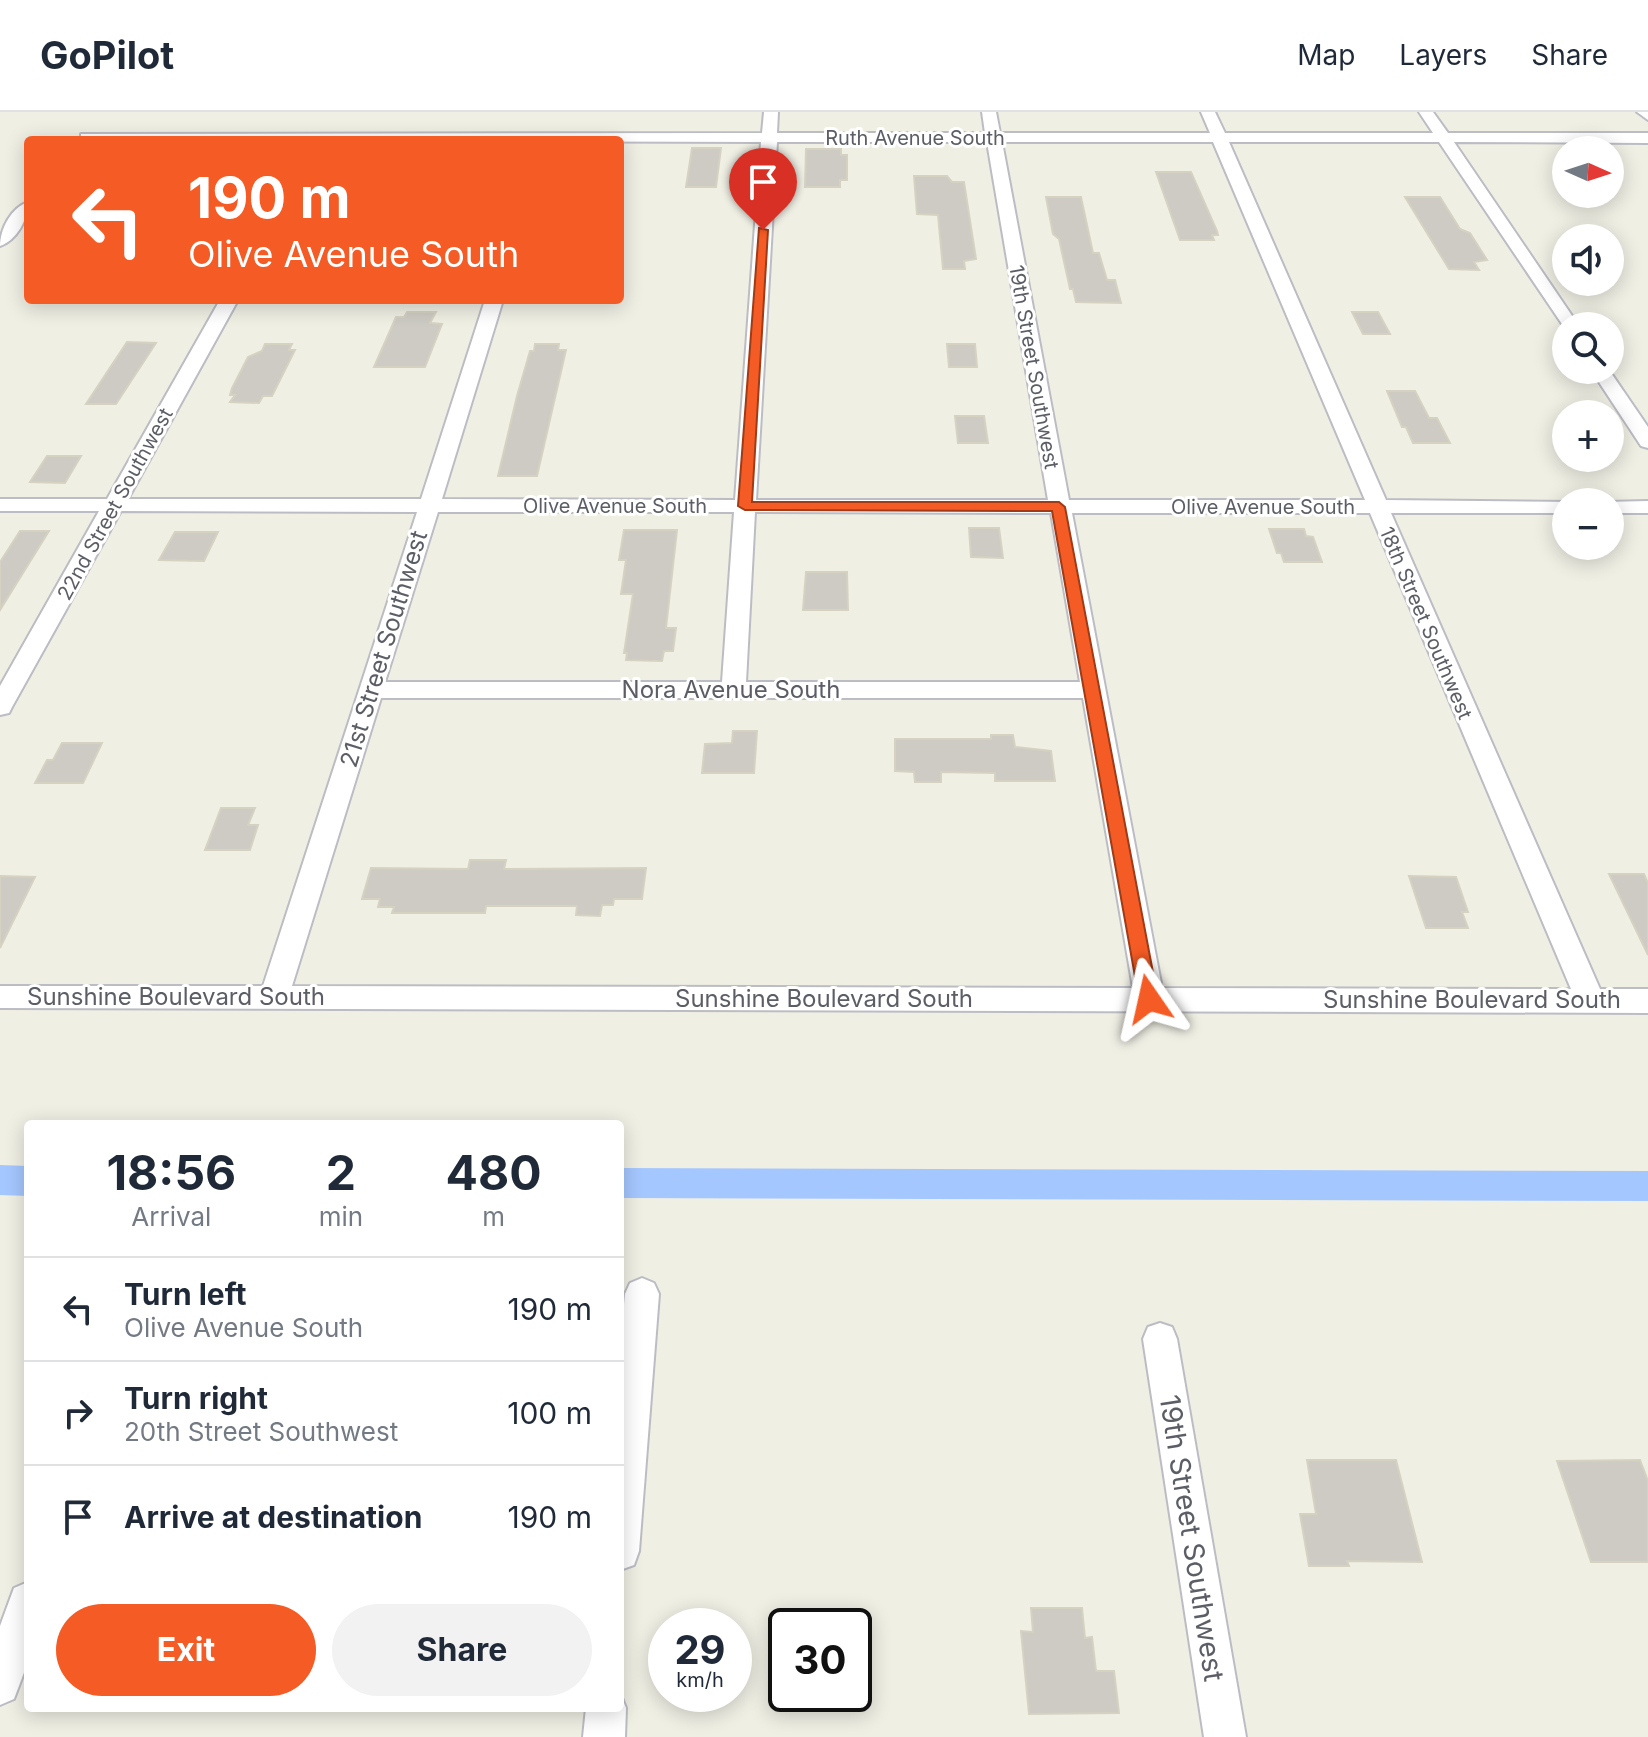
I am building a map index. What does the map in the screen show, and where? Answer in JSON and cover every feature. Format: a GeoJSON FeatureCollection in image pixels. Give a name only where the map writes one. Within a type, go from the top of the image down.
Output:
{"type":"FeatureCollection","features":[{"type":"Feature","properties":{"kind":"street"},"geometry":{"type":"LineString","coordinates":[[733,690],[771,112]]}},
{"type":"Feature","properties":{"kind":"street","name":"19th Street Southwest"},"geometry":{"type":"LineString","coordinates":[[989,112],[1149,999]]}},
{"type":"Feature","properties":{"kind":"street","name":"18th Street Southwest"},"geometry":{"type":"LineString","coordinates":[[1208,112],[1590,1000]]}},
{"type":"Feature","properties":{"kind":"street"},"geometry":{"type":"LineString","coordinates":[[1426,112],[1561,312]]}},
{"type":"Feature","properties":{"kind":"street","name":"Ruth Avenue South"},"geometry":{"type":"LineString","coordinates":[[88,134],[1648,138]]}},
{"type":"Feature","properties":{"kind":"street"},"geometry":{"type":"LineString","coordinates":[[0,241],[24,212]]}},
{"type":"Feature","properties":{"kind":"street","name":"22nd Street Southwest"},"geometry":{"type":"LineString","coordinates":[[0,707],[227,304]]}},
{"type":"Feature","properties":{"kind":"street","name":"21st Street Southwest"},"geometry":{"type":"LineString","coordinates":[[274,997],[493,304]]}},
{"type":"Feature","properties":{"kind":"street"},"geometry":{"type":"LineString","coordinates":[[1609,384],[1648,442]]}},
{"type":"Feature","properties":{"kind":"street","name":"Olive Avenue South"},"geometry":{"type":"LineString","coordinates":[[0,505],[1552,507]]}},
{"type":"Feature","properties":{"kind":"street"},"geometry":{"type":"LineString","coordinates":[[1624,507],[1648,507]]}},
{"type":"Feature","properties":{"kind":"street","name":"Nora Avenue South"},"geometry":{"type":"LineString","coordinates":[[371,690],[1092,690]]}},
{"type":"Feature","properties":{"kind":"street","name":"Sunshine Boulevard South"},"geometry":{"type":"LineString","coordinates":[[0,997],[1648,1001]]}},
{"type":"Feature","properties":{"kind":"street"},"geometry":{"type":"LineString","coordinates":[[624,1504],[642,1294]]}},
{"type":"Feature","properties":{"kind":"street","name":"19th Street Southwest"},"geometry":{"type":"LineString","coordinates":[[1160,1339],[1225,1737]]}},
{"type":"Feature","properties":{"kind":"street"},"geometry":{"type":"LineString","coordinates":[[0,1685],[24,1614]]}},
{"type":"Feature","properties":{"kind":"street"},"geometry":{"type":"LineString","coordinates":[[604,1737],[606,1712]]}},
{"type":"Feature","properties":{"kind":"building"},"geometry":{"type":"Polygon","coordinates":[[[692,148],[721,148],[716,187],[686,187],[692,148]]]}},
{"type":"Feature","properties":{"kind":"building"},"geometry":{"type":"Polygon","coordinates":[[[806,149],[841,149],[841,155],[847,155],[847,180],[840,180],[840,187],[805,187],[806,149]]]}},
{"type":"Feature","properties":{"kind":"building"},"geometry":{"type":"Polygon","coordinates":[[[1156,172],[1191,172],[1217,231],[1218,235],[1212,235],[1214,240],[1180,240],[1156,172]]]}},
{"type":"Feature","properties":{"kind":"building"},"geometry":{"type":"Polygon","coordinates":[[[914,176],[947,176],[952,182],[964,182],[976,259],[964,261],[965,269],[943,269],[938,215],[917,214],[914,176]]]}},
{"type":"Feature","properties":{"kind":"building"},"geometry":{"type":"Polygon","coordinates":[[[1046,197],[1081,197],[1093,253],[1099,253],[1107,280],[1115,280],[1121,303],[1076,302],[1073,289],[1070,289],[1059,239],[1053,234],[1046,197]]]}},
{"type":"Feature","properties":{"kind":"building"},"geometry":{"type":"Polygon","coordinates":[[[1405,197],[1440,197],[1460,229],[1470,233],[1487,260],[1474,262],[1479,270],[1449,269],[1405,197]]]}},
{"type":"Feature","properties":{"kind":"building"},"geometry":{"type":"Polygon","coordinates":[[[407,312],[436,312],[430,323],[442,324],[425,367],[374,367],[396,317],[404,317],[407,312]]]}},
{"type":"Feature","properties":{"kind":"building"},"geometry":{"type":"Polygon","coordinates":[[[1352,312],[1378,312],[1390,334],[1363,334],[1352,312]]]}},
{"type":"Feature","properties":{"kind":"building"},"geometry":{"type":"Polygon","coordinates":[[[127,342],[156,343],[116,404],[86,404],[127,342]]]}},
{"type":"Feature","properties":{"kind":"building"},"geometry":{"type":"Polygon","coordinates":[[[265,344],[292,344],[289,350],[295,350],[272,396],[263,396],[259,403],[230,402],[235,395],[230,395],[232,388],[248,357],[262,351],[265,344]]]}},
{"type":"Feature","properties":{"kind":"building"},"geometry":{"type":"Polygon","coordinates":[[[535,344],[559,344],[558,350],[566,350],[537,476],[498,476],[517,396],[530,351],[534,351],[535,344]]]}},
{"type":"Feature","properties":{"kind":"building"},"geometry":{"type":"Polygon","coordinates":[[[947,344],[975,344],[977,367],[949,367],[947,344]]]}},
{"type":"Feature","properties":{"kind":"building"},"geometry":{"type":"Polygon","coordinates":[[[1387,391],[1415,391],[1429,418],[1437,418],[1450,443],[1413,443],[1406,427],[1402,427],[1387,391]]]}},
{"type":"Feature","properties":{"kind":"building"},"geometry":{"type":"Polygon","coordinates":[[[955,416],[984,416],[988,443],[958,443],[955,416]]]}},
{"type":"Feature","properties":{"kind":"building"},"geometry":{"type":"Polygon","coordinates":[[[47,456],[81,456],[65,483],[30,482],[47,456]]]}},
{"type":"Feature","properties":{"kind":"building"},"geometry":{"type":"Polygon","coordinates":[[[969,528],[999,528],[1003,558],[971,557],[969,528]]]}},
{"type":"Feature","properties":{"kind":"building"},"geometry":{"type":"Polygon","coordinates":[[[1269,529],[1304,529],[1306,536],[1313,537],[1322,562],[1284,562],[1281,553],[1277,553],[1269,529]]]}},
{"type":"Feature","properties":{"kind":"building"},"geometry":{"type":"Polygon","coordinates":[[[624,530],[677,530],[666,628],[676,628],[673,651],[664,651],[662,661],[626,660],[627,653],[624,653],[633,594],[621,594],[626,560],[619,560],[624,530]]]}},
{"type":"Feature","properties":{"kind":"building"},"geometry":{"type":"Polygon","coordinates":[[[20,531],[49,531],[0,610],[0,562],[20,531]]]}},
{"type":"Feature","properties":{"kind":"building"},"geometry":{"type":"Polygon","coordinates":[[[175,532],[218,532],[204,561],[159,560],[175,532]]]}},
{"type":"Feature","properties":{"kind":"building"},"geometry":{"type":"Polygon","coordinates":[[[806,572],[847,572],[848,610],[803,610],[806,572]]]}},
{"type":"Feature","properties":{"kind":"building"},"geometry":{"type":"Polygon","coordinates":[[[733,731],[757,731],[754,773],[702,773],[705,744],[732,743],[733,731]]]}},
{"type":"Feature","properties":{"kind":"building"},"geometry":{"type":"Polygon","coordinates":[[[991,735],[1013,735],[1015,747],[1051,751],[1055,781],[995,781],[995,773],[941,772],[941,782],[915,782],[914,772],[895,771],[895,739],[991,739],[991,735]]]}},
{"type":"Feature","properties":{"kind":"building"},"geometry":{"type":"Polygon","coordinates":[[[62,743],[102,743],[83,783],[35,783],[47,760],[53,760],[62,743]]]}},
{"type":"Feature","properties":{"kind":"building"},"geometry":{"type":"Polygon","coordinates":[[[221,808],[255,808],[248,825],[258,825],[250,850],[205,850],[221,808]]]}},
{"type":"Feature","properties":{"kind":"building"},"geometry":{"type":"Polygon","coordinates":[[[470,860],[506,860],[504,869],[646,868],[642,899],[614,899],[613,905],[602,905],[600,916],[576,915],[577,906],[486,906],[485,913],[392,913],[394,907],[378,907],[380,899],[362,899],[371,868],[468,869],[470,860]]]}},
{"type":"Feature","properties":{"kind":"building"},"geometry":{"type":"Polygon","coordinates":[[[1609,874],[1644,874],[1648,883],[1648,955],[1609,874]]]}},
{"type":"Feature","properties":{"kind":"building"},"geometry":{"type":"Polygon","coordinates":[[[0,876],[35,877],[0,948],[0,876]]]}},
{"type":"Feature","properties":{"kind":"building"},"geometry":{"type":"Polygon","coordinates":[[[1409,876],[1456,877],[1468,912],[1462,912],[1468,928],[1426,928],[1409,876]]]}},
{"type":"Feature","properties":{"kind":"building"},"geometry":{"type":"Polygon","coordinates":[[[1307,1460],[1396,1460],[1422,1562],[1347,1561],[1349,1566],[1309,1566],[1300,1514],[1316,1514],[1307,1460]]]}},
{"type":"Feature","properties":{"kind":"building"},"geometry":{"type":"Polygon","coordinates":[[[1640,1460],[1648,1481],[1648,1562],[1591,1562],[1557,1461],[1640,1460]]]}},
{"type":"Feature","properties":{"kind":"building"},"geometry":{"type":"Polygon","coordinates":[[[1031,1608],[1082,1608],[1085,1638],[1092,1637],[1096,1671],[1114,1671],[1119,1713],[1029,1714],[1021,1631],[1033,1632],[1031,1608]]]}},
{"type":"Feature","properties":{"kind":"waterway"},"geometry":{"type":"LineString","coordinates":[[0,1180],[24,1181]]}},
{"type":"Feature","properties":{"kind":"waterway"},"geometry":{"type":"LineString","coordinates":[[624,1183],[1648,1186]]}},
{"type":"Feature","properties":{"kind":"route"},"geometry":{"type":"LineString","coordinates":[[763,230],[745,506],[1059,507],[1149,999]]}}]}
